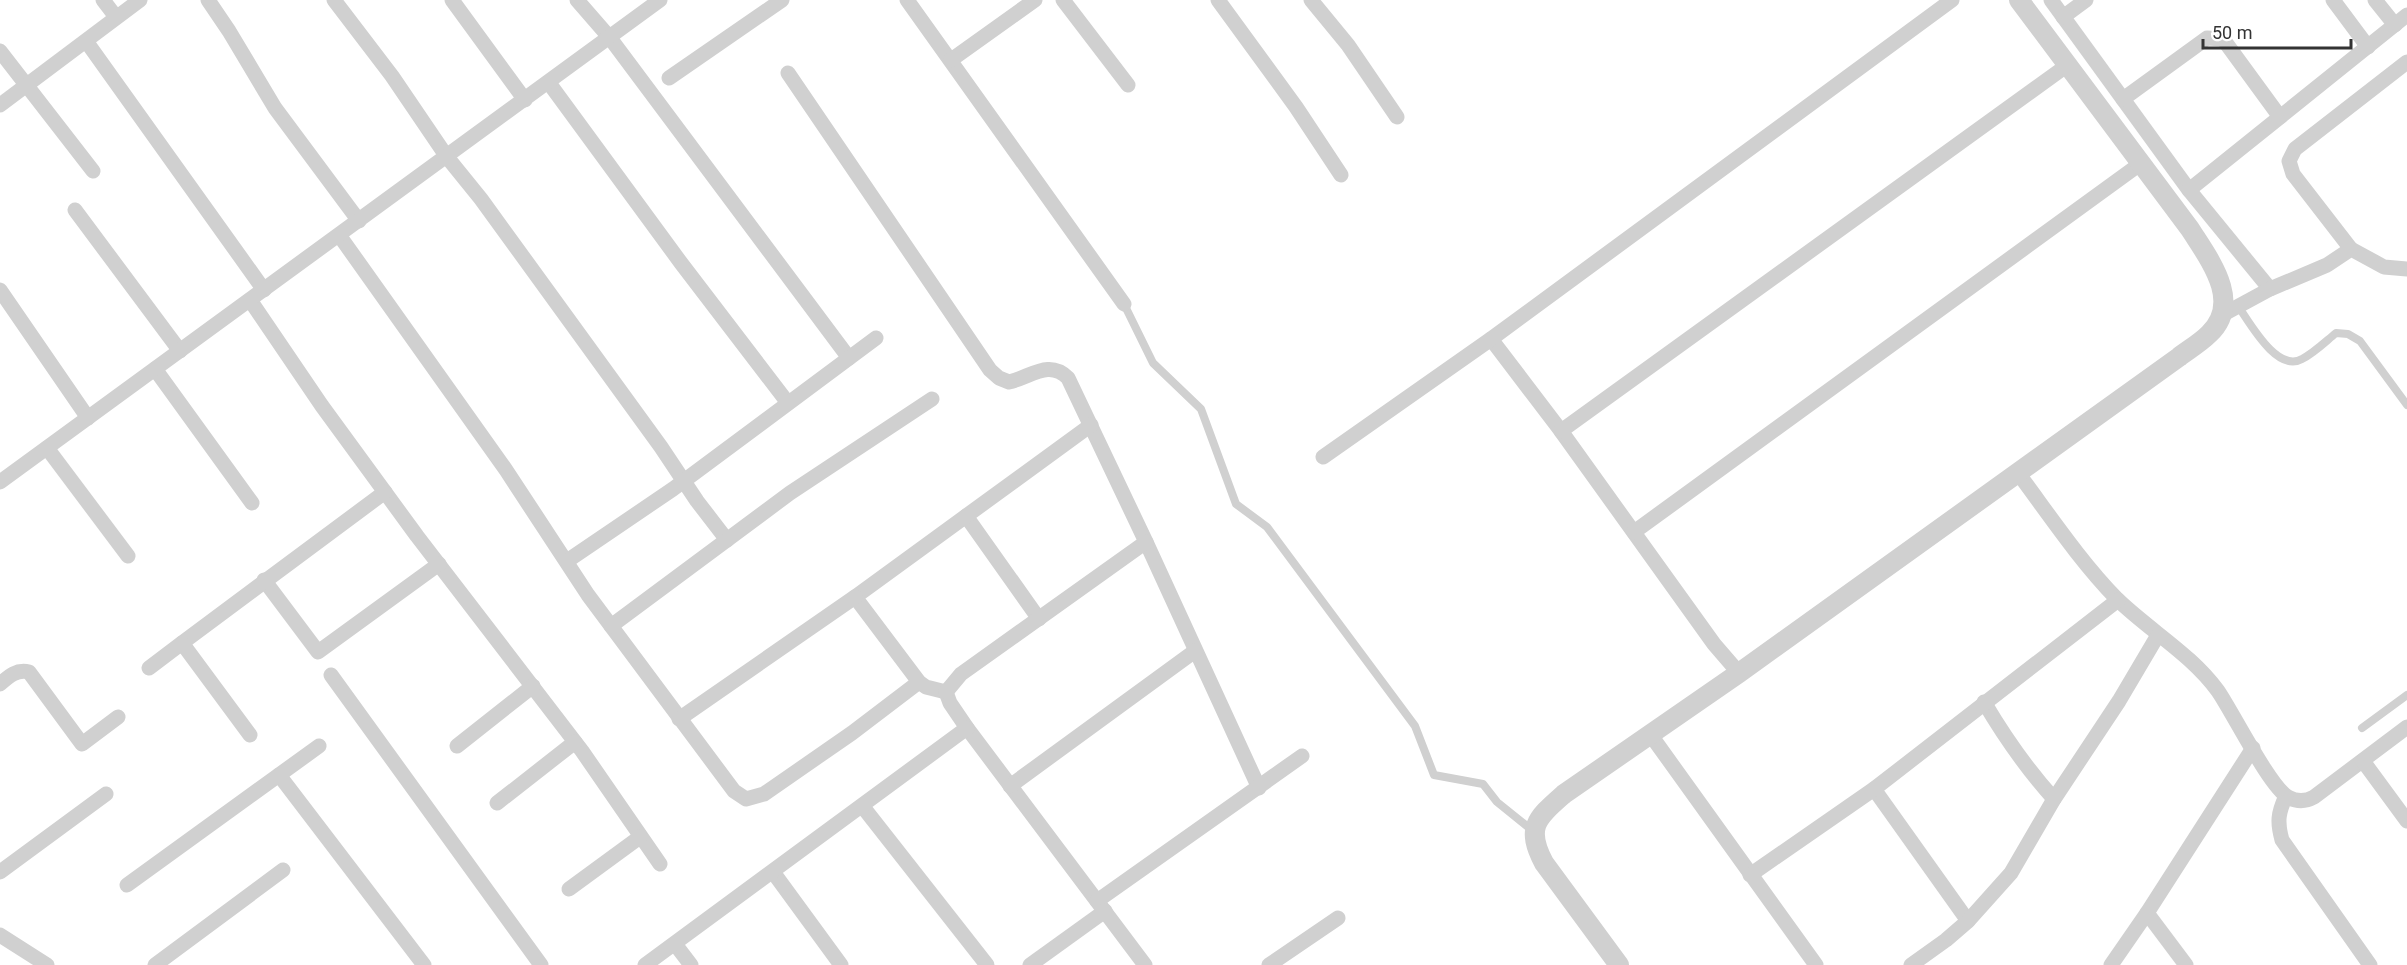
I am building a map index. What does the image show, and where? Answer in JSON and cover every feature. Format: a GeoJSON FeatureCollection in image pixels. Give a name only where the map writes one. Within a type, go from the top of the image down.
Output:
{"type":"FeatureCollection","features":[{"type":"Feature","properties":{"kind":"street"},"geometry":{"type":"LineString","coordinates":[[103,0],[116,17]]}},
{"type":"Feature","properties":{"kind":"street"},"geometry":{"type":"LineString","coordinates":[[0,105],[140,0]]}},
{"type":"Feature","properties":{"kind":"street"},"geometry":{"type":"LineString","coordinates":[[208,0],[275,108],[359,221]]}},
{"type":"Feature","properties":{"kind":"street"},"geometry":{"type":"LineString","coordinates":[[334,0],[392,76],[447,157],[481,199],[727,540]]}},
{"type":"Feature","properties":{"kind":"street"},"geometry":{"type":"LineString","coordinates":[[452,0],[525,100]]}},
{"type":"Feature","properties":{"kind":"street"},"geometry":{"type":"LineString","coordinates":[[577,0],[610,38],[849,358]]}},
{"type":"Feature","properties":{"kind":"street"},"geometry":{"type":"LineString","coordinates":[[0,482],[660,0]]}},
{"type":"Feature","properties":{"kind":"street"},"geometry":{"type":"LineString","coordinates":[[669,78],[782,0]]}},
{"type":"Feature","properties":{"kind":"street"},"geometry":{"type":"LineString","coordinates":[[907,0],[1124,304]]}},
{"type":"Feature","properties":{"kind":"street"},"geometry":{"type":"LineString","coordinates":[[951,60],[1035,0]]}},
{"type":"Feature","properties":{"kind":"street"},"geometry":{"type":"LineString","coordinates":[[1063,0],[1128,85]]}},
{"type":"Feature","properties":{"kind":"street"},"geometry":{"type":"LineString","coordinates":[[1218,0],[1296,107],[1341,175]]}},
{"type":"Feature","properties":{"kind":"street"},"geometry":{"type":"LineString","coordinates":[[1311,0],[1348,45],[1397,117]]}},
{"type":"Feature","properties":{"kind":"street"},"geometry":{"type":"LineString","coordinates":[[1323,457],[1491,339],[1952,0]]}},
{"type":"Feature","properties":{"kind":"street"},"geometry":{"type":"LineString","coordinates":[[2019,0],[2190,229],[2215,269],[2230,311]]}},
{"type":"Feature","properties":{"kind":"street"},"geometry":{"type":"LineString","coordinates":[[2051,0],[2189,190],[2270,289]]}},
{"type":"Feature","properties":{"kind":"street"},"geometry":{"type":"LineString","coordinates":[[2063,17],[2086,0]]}},
{"type":"Feature","properties":{"kind":"street"},"geometry":{"type":"LineString","coordinates":[[2333,0],[2368,47]]}},
{"type":"Feature","properties":{"kind":"street"},"geometry":{"type":"LineString","coordinates":[[2189,190],[2401,20],[2375,0]]}},
{"type":"Feature","properties":{"kind":"street"},"geometry":{"type":"LineString","coordinates":[[2123,99],[2207,39],[2217,38],[2223,39],[2280,117]]}},
{"type":"Feature","properties":{"kind":"street"},"geometry":{"type":"LineString","coordinates":[[86,41],[264,290]]}},
{"type":"Feature","properties":{"kind":"street"},"geometry":{"type":"LineString","coordinates":[[0,51],[93,171]]}},
{"type":"Feature","properties":{"kind":"street"},"geometry":{"type":"LineString","coordinates":[[2407,62],[2295,149],[2289,161],[2293,174],[2351,249],[2384,267],[2407,269]]}},
{"type":"Feature","properties":{"kind":"street"},"geometry":{"type":"LineString","coordinates":[[1561,431],[2068,64]]}},
{"type":"Feature","properties":{"kind":"street"},"geometry":{"type":"LineString","coordinates":[[788,73],[990,370],[999,378],[1009,382],[1048,369],[1059,370],[1068,378],[1259,788]]}},
{"type":"Feature","properties":{"kind":"street"},"geometry":{"type":"LineString","coordinates":[[549,83],[788,404]]}},
{"type":"Feature","properties":{"kind":"street"},"geometry":{"type":"LineString","coordinates":[[1634,532],[2140,164]]}},
{"type":"Feature","properties":{"kind":"street"},"geometry":{"type":"LineString","coordinates":[[75,210],[180,351]]}},
{"type":"Feature","properties":{"kind":"street"},"geometry":{"type":"LineString","coordinates":[[339,235],[506,470],[588,596],[734,791],[746,799],[755,798],[852,733],[919,682]]}},
{"type":"Feature","properties":{"kind":"street"},"geometry":{"type":"LineString","coordinates":[[1619,965],[1544,862],[1535,846],[1534,831],[1543,813],[1564,794],[1739,673],[2210,333],[2230,311],[2270,289],[2327,265],[2351,249]]}},
{"type":"Feature","properties":{"kind":"street"},"geometry":{"type":"LineString","coordinates":[[0,290],[88,418]]}},
{"type":"Feature","properties":{"kind":"street"},"geometry":{"type":"LineString","coordinates":[[250,300],[322,406],[439,564],[534,686],[660,864]]}},
{"type":"Feature","properties":{"kind":"street"},"geometry":{"type":"LineString","coordinates":[[567,561],[684,481],[876,338]]}},
{"type":"Feature","properties":{"kind":"street"},"geometry":{"type":"LineString","coordinates":[[1491,339],[1561,431],[1714,644],[1739,673]]}},
{"type":"Feature","properties":{"kind":"street"},"geometry":{"type":"LineString","coordinates":[[155,369],[252,503]]}},
{"type":"Feature","properties":{"kind":"street"},"geometry":{"type":"LineString","coordinates":[[611,626],[790,493],[932,399]]}},
{"type":"Feature","properties":{"kind":"street"},"geometry":{"type":"LineString","coordinates":[[680,719],[855,597],[1091,425]]}},
{"type":"Feature","properties":{"kind":"street"},"geometry":{"type":"LineString","coordinates":[[47,448],[128,556]]}},
{"type":"Feature","properties":{"kind":"street"},"geometry":{"type":"LineString","coordinates":[[2018,473],[2078,553],[2118,600],[2158,635],[2176,647],[2207,677],[2286,796],[2298,801],[2307,801],[2407,727]]}},
{"type":"Feature","properties":{"kind":"street"},"geometry":{"type":"LineString","coordinates":[[149,668],[385,492]]}},
{"type":"Feature","properties":{"kind":"street"},"geometry":{"type":"LineString","coordinates":[[966,516],[1039,619]]}},
{"type":"Feature","properties":{"kind":"street"},"geometry":{"type":"LineString","coordinates":[[946,692],[961,674],[1146,542]]}},
{"type":"Feature","properties":{"kind":"street"},"geometry":{"type":"LineString","coordinates":[[264,580],[318,652],[439,564]]}},
{"type":"Feature","properties":{"kind":"street"},"geometry":{"type":"LineString","coordinates":[[855,597],[919,682],[926,687],[946,692]]}},
{"type":"Feature","properties":{"kind":"street"},"geometry":{"type":"LineString","coordinates":[[1750,875],[1874,789],[2118,600]]}},
{"type":"Feature","properties":{"kind":"street"},"geometry":{"type":"LineString","coordinates":[[1911,965],[1968,921],[2011,873],[2054,799],[2120,701],[2158,635]]}},
{"type":"Feature","properties":{"kind":"street"},"geometry":{"type":"LineString","coordinates":[[182,643],[250,735]]}},
{"type":"Feature","properties":{"kind":"street"},"geometry":{"type":"LineString","coordinates":[[1010,786],[1195,651]]}},
{"type":"Feature","properties":{"kind":"street"},"geometry":{"type":"LineString","coordinates":[[0,684],[13,673],[29,672],[82,744],[118,717]]}},
{"type":"Feature","properties":{"kind":"street"},"geometry":{"type":"LineString","coordinates":[[332,675],[541,965]]}},
{"type":"Feature","properties":{"kind":"street"},"geometry":{"type":"LineString","coordinates":[[457,746],[534,686]]}},
{"type":"Feature","properties":{"kind":"street"},"geometry":{"type":"LineString","coordinates":[[946,692],[950,703],[967,728],[1145,965]]}},
{"type":"Feature","properties":{"kind":"street"},"geometry":{"type":"LineString","coordinates":[[1984,702],[2002,733],[2054,799]]}},
{"type":"Feature","properties":{"kind":"street"},"geometry":{"type":"LineString","coordinates":[[645,965],[863,807],[967,728]]}},
{"type":"Feature","properties":{"kind":"street"},"geometry":{"type":"LineString","coordinates":[[1650,734],[1816,965]]}},
{"type":"Feature","properties":{"kind":"street"},"geometry":{"type":"LineString","coordinates":[[497,802],[575,742]]}},
{"type":"Feature","properties":{"kind":"street"},"geometry":{"type":"LineString","coordinates":[[127,885],[319,746]]}},
{"type":"Feature","properties":{"kind":"street"},"geometry":{"type":"LineString","coordinates":[[2111,965],[2253,748]]}},
{"type":"Feature","properties":{"kind":"street"},"geometry":{"type":"LineString","coordinates":[[1030,965],[1101,906],[1302,756]]}},
{"type":"Feature","properties":{"kind":"street"},"geometry":{"type":"LineString","coordinates":[[2363,761],[2407,820]]}},
{"type":"Feature","properties":{"kind":"street"},"geometry":{"type":"LineString","coordinates":[[279,776],[424,965]]}},
{"type":"Feature","properties":{"kind":"street"},"geometry":{"type":"LineString","coordinates":[[1874,789],[1968,921]]}},
{"type":"Feature","properties":{"kind":"street"},"geometry":{"type":"LineString","coordinates":[[0,872],[106,794]]}},
{"type":"Feature","properties":{"kind":"street"},"geometry":{"type":"LineString","coordinates":[[2286,796],[2279,810],[2277,824],[2282,840],[2370,965]]}},
{"type":"Feature","properties":{"kind":"street"},"geometry":{"type":"LineString","coordinates":[[863,807],[987,965]]}},
{"type":"Feature","properties":{"kind":"street"},"geometry":{"type":"LineString","coordinates":[[570,889],[640,837]]}},
{"type":"Feature","properties":{"kind":"street"},"geometry":{"type":"LineString","coordinates":[[156,965],[283,870]]}},
{"type":"Feature","properties":{"kind":"street"},"geometry":{"type":"LineString","coordinates":[[773,872],[841,965]]}},
{"type":"Feature","properties":{"kind":"street"},"geometry":{"type":"LineString","coordinates":[[2147,913],[2186,965]]}},
{"type":"Feature","properties":{"kind":"street"},"geometry":{"type":"LineString","coordinates":[[1269,965],[1338,918]]}},
{"type":"Feature","properties":{"kind":"street"},"geometry":{"type":"LineString","coordinates":[[0,935],[47,965]]}},
{"type":"Feature","properties":{"kind":"street"},"geometry":{"type":"LineString","coordinates":[[675,944],[691,965]]}},
{"type":"Feature","properties":{"kind":"lane"},"geometry":{"type":"LineString","coordinates":[[1124,304],[1153,363],[1201,409],[1236,504],[1267,527],[1415,726],[1434,775],[1483,784],[1497,802],[1534,831]]}},
{"type":"Feature","properties":{"kind":"lane"},"geometry":{"type":"LineString","coordinates":[[2230,311],[2280,359],[2291,362],[2301,360],[2336,333],[2348,334],[2360,341],[2407,405]]}},
{"type":"Feature","properties":{"kind":"lane"},"geometry":{"type":"LineString","coordinates":[[2362,728],[2407,695]]}}]}
